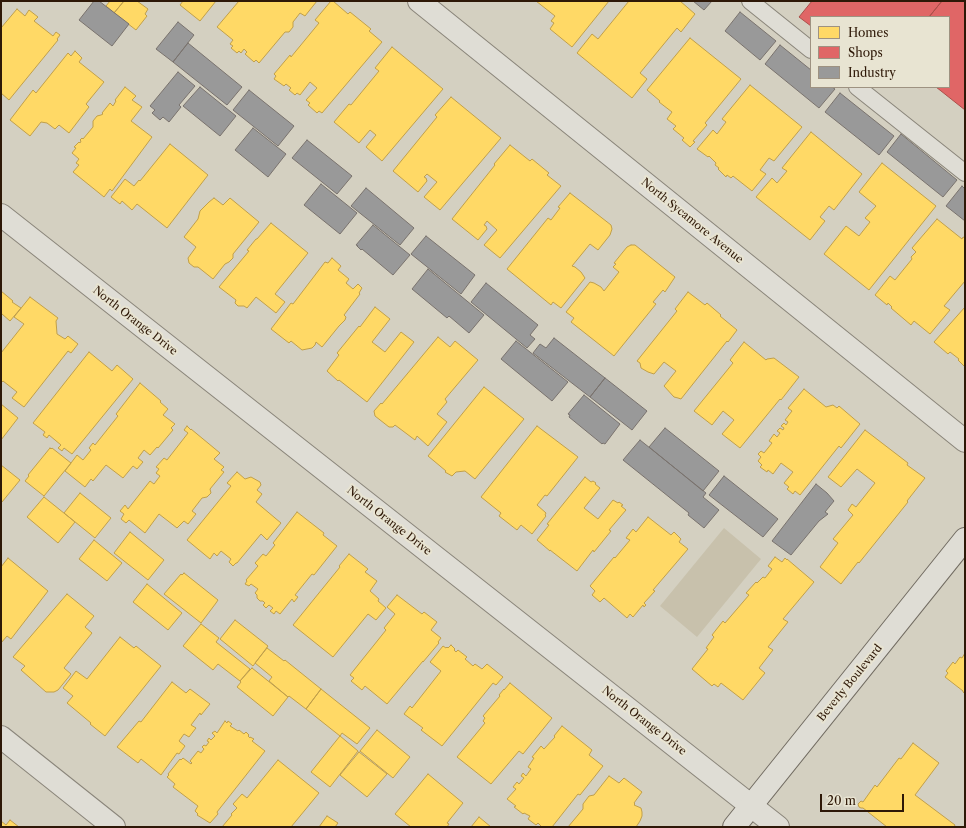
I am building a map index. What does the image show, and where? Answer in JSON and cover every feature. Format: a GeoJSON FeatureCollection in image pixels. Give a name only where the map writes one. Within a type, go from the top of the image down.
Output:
{"type":"FeatureCollection","features":[{"type":"Feature","properties":{"kind":"street","name":"North Sycamore Avenue"},"geometry":{"type":"LineString","coordinates":[[419,1],[965,441]]}},
{"type":"Feature","properties":{"kind":"street","name":"North Orange Drive"},"geometry":{"type":"LineString","coordinates":[[1,215],[778,827]]}},
{"type":"Feature","properties":{"kind":"street","name":"Beverly Boulevard"},"geometry":{"type":"LineString","coordinates":[[734,827],[965,539]]}},
{"type":"Feature","properties":{"kind":"street"},"geometry":{"type":"LineString","coordinates":[[1,737],[114,827]]}},
{"type":"Feature","properties":{"kind":"lane"},"geometry":{"type":"LineString","coordinates":[[750,1],[810,49]]}},
{"type":"Feature","properties":{"kind":"lane"},"geometry":{"type":"LineString","coordinates":[[858,88],[965,173]]}},
{"type":"Feature","properties":{"kind":"shaded area"},"geometry":{"type":"Polygon","coordinates":[[[724,528],[761,559],[697,637],[660,606],[724,528]]]}},
{"type":"Feature","properties":{"kind":"building: Homes"},"geometry":{"type":"Polygon","coordinates":[[[110,1],[124,1],[114,13],[106,6],[110,1]]]}},
{"type":"Feature","properties":{"kind":"building: Homes"},"geometry":{"type":"Polygon","coordinates":[[[124,1],[137,1],[148,9],[145,14],[147,16],[136,30],[114,13],[124,1]]]}},
{"type":"Feature","properties":{"kind":"building: Homes"},"geometry":{"type":"Polygon","coordinates":[[[183,1],[216,1],[200,21],[180,5],[183,1]]]}},
{"type":"Feature","properties":{"kind":"building: Homes"},"geometry":{"type":"Polygon","coordinates":[[[239,1],[317,1],[305,16],[300,13],[293,22],[293,27],[289,32],[285,32],[259,63],[256,60],[254,62],[245,54],[247,52],[244,49],[241,53],[239,51],[237,53],[231,48],[233,46],[230,44],[233,40],[217,27],[239,1]]]}},
{"type":"Feature","properties":{"kind":"building: Homes"},"geometry":{"type":"Polygon","coordinates":[[[331,1],[333,1],[348,14],[350,12],[371,29],[369,31],[382,42],[322,113],[319,111],[317,113],[308,105],[310,103],[306,100],[317,88],[310,82],[300,95],[297,93],[295,95],[289,90],[291,88],[286,84],[284,86],[274,79],[276,76],[274,74],[290,55],[291,57],[319,23],[315,20],[331,1]]]}},
{"type":"Feature","properties":{"kind":"building: Homes"},"geometry":{"type":"Polygon","coordinates":[[[536,1],[609,1],[572,47],[550,29],[554,23],[551,21],[555,16],[536,1]]]}},
{"type":"Feature","properties":{"kind":"building: Homes"},"geometry":{"type":"Polygon","coordinates":[[[629,1],[680,1],[695,14],[681,32],[677,28],[640,73],[647,79],[632,98],[577,53],[592,34],[598,39],[629,1]]]}},
{"type":"Feature","properties":{"kind":"building: Homes"},"geometry":{"type":"Polygon","coordinates":[[[17,9],[25,16],[29,10],[38,17],[34,21],[53,36],[56,32],[60,35],[57,39],[58,40],[9,100],[1,93],[1,28],[17,9]]]}},
{"type":"Feature","properties":{"kind":"building: Homes"},"geometry":{"type":"Polygon","coordinates":[[[690,38],[741,79],[705,123],[707,125],[693,141],[695,142],[690,147],[682,140],[684,138],[673,129],[676,126],[667,119],[672,112],[647,90],[690,38]]]}},
{"type":"Feature","properties":{"kind":"building: Homes"},"geometry":{"type":"Polygon","coordinates":[[[392,47],[443,89],[382,161],[366,147],[376,135],[370,130],[359,143],[334,122],[349,104],[351,105],[379,71],[375,68],[392,47]]]}},
{"type":"Feature","properties":{"kind":"building: Homes"},"geometry":{"type":"Polygon","coordinates":[[[75,51],[82,58],[79,62],[104,82],[86,104],[89,107],[69,133],[59,125],[55,129],[47,123],[41,122],[30,136],[10,120],[33,90],[36,93],[68,53],[71,56],[75,51]]]}},
{"type":"Feature","properties":{"kind":"building: Homes"},"geometry":{"type":"Polygon","coordinates":[[[750,85],[802,127],[774,161],[769,158],[760,170],[766,174],[752,191],[733,176],[731,178],[727,175],[726,177],[709,156],[708,157],[697,149],[713,130],[717,134],[726,122],[722,119],[750,85]]]}},
{"type":"Feature","properties":{"kind":"building: Homes"},"geometry":{"type":"Polygon","coordinates":[[[125,87],[136,96],[132,100],[142,107],[131,121],[152,137],[112,191],[110,189],[104,197],[73,172],[79,165],[76,163],[79,159],[72,153],[76,148],[74,147],[79,142],[80,143],[80,140],[82,138],[83,139],[93,127],[93,121],[97,116],[103,114],[102,113],[110,103],[113,106],[116,101],[115,100],[125,87]]]}},
{"type":"Feature","properties":{"kind":"building: Homes"},"geometry":{"type":"Polygon","coordinates":[[[451,97],[501,138],[440,210],[424,197],[437,182],[427,174],[424,177],[427,181],[418,192],[393,171],[437,117],[435,115],[451,97]]]}},
{"type":"Feature","properties":{"kind":"building: Homes"},"geometry":{"type":"Polygon","coordinates":[[[811,132],[862,174],[834,210],[829,206],[820,217],[825,221],[810,240],[756,197],[772,178],[777,183],[787,171],[782,168],[811,132]]]}},
{"type":"Feature","properties":{"kind":"building: Homes"},"geometry":{"type":"Polygon","coordinates":[[[170,144],[208,175],[167,228],[137,204],[132,210],[122,201],[120,204],[111,197],[125,179],[134,186],[139,180],[140,181],[170,144]]]}},
{"type":"Feature","properties":{"kind":"building: Homes"},"geometry":{"type":"Polygon","coordinates":[[[510,145],[530,161],[532,159],[549,173],[547,175],[561,186],[500,258],[484,245],[497,230],[487,221],[484,225],[487,229],[478,240],[452,219],[510,145]]]}},
{"type":"Feature","properties":{"kind":"building: Homes"},"geometry":{"type":"Polygon","coordinates":[[[882,163],[936,206],[869,290],[824,254],[846,226],[859,236],[870,222],[865,218],[876,206],[859,192],[882,163]]]}},
{"type":"Feature","properties":{"kind":"building: Homes"},"geometry":{"type":"Polygon","coordinates":[[[570,193],[611,225],[612,229],[610,235],[598,250],[590,244],[572,266],[581,272],[585,278],[561,308],[553,302],[551,305],[507,269],[548,218],[551,220],[560,208],[558,207],[570,193]]]}},
{"type":"Feature","properties":{"kind":"building: Homes"},"geometry":{"type":"Polygon","coordinates":[[[214,198],[223,205],[230,198],[259,222],[233,254],[233,258],[225,264],[213,279],[198,267],[194,267],[189,263],[188,258],[196,247],[184,237],[198,219],[200,211],[214,198]]]}},
{"type":"Feature","properties":{"kind":"building: Homes"},"geometry":{"type":"Polygon","coordinates":[[[937,219],[962,239],[963,237],[965,238],[965,281],[944,306],[950,310],[930,334],[914,321],[911,325],[891,308],[892,307],[888,303],[887,305],[875,295],[890,276],[895,280],[916,252],[912,248],[937,219]]]}},
{"type":"Feature","properties":{"kind":"building: Homes"},"geometry":{"type":"Polygon","coordinates":[[[271,223],[308,253],[275,294],[285,302],[276,313],[256,297],[247,308],[244,306],[238,306],[235,303],[236,300],[219,287],[249,251],[247,250],[271,223]]]}},
{"type":"Feature","properties":{"kind":"building: Homes"},"geometry":{"type":"Polygon","coordinates":[[[635,245],[675,277],[665,292],[663,290],[653,302],[656,304],[614,356],[571,322],[574,318],[566,312],[590,282],[601,287],[604,291],[619,272],[613,267],[616,264],[614,263],[627,247],[635,245]]]}},
{"type":"Feature","properties":{"kind":"building: Homes"},"geometry":{"type":"Polygon","coordinates":[[[332,258],[341,266],[338,270],[349,279],[346,283],[353,289],[358,284],[362,288],[359,293],[360,294],[344,315],[346,317],[345,320],[322,347],[316,342],[312,348],[302,350],[291,341],[289,343],[271,329],[291,303],[293,304],[325,262],[328,263],[332,258]]]}},
{"type":"Feature","properties":{"kind":"building: Homes"},"geometry":{"type":"Polygon","coordinates":[[[1,291],[13,301],[12,302],[21,308],[10,321],[2,314],[1,315],[1,291]]]}},
{"type":"Feature","properties":{"kind":"building: Homes"},"geometry":{"type":"Polygon","coordinates":[[[688,292],[705,305],[707,303],[737,330],[681,399],[674,397],[664,386],[676,371],[664,362],[654,374],[641,368],[640,363],[637,361],[677,311],[675,309],[688,292]]]}},
{"type":"Feature","properties":{"kind":"building: Homes"},"geometry":{"type":"Polygon","coordinates":[[[30,297],[58,318],[56,321],[57,334],[65,339],[68,336],[78,344],[71,353],[68,351],[24,407],[12,398],[17,392],[3,381],[1,383],[1,353],[24,324],[14,317],[30,297]]]}},
{"type":"Feature","properties":{"kind":"building: Homes"},"geometry":{"type":"Polygon","coordinates":[[[375,307],[390,319],[372,342],[385,352],[401,332],[414,342],[367,402],[327,371],[339,355],[337,353],[375,307]]]}},
{"type":"Feature","properties":{"kind":"building: Homes"},"geometry":{"type":"Polygon","coordinates":[[[965,307],[965,367],[958,360],[959,359],[950,352],[948,354],[934,342],[965,307]]]}},
{"type":"Feature","properties":{"kind":"building: Homes"},"geometry":{"type":"Polygon","coordinates":[[[438,337],[450,347],[455,341],[478,360],[445,399],[447,402],[437,414],[447,422],[428,446],[417,436],[415,440],[395,425],[393,427],[389,427],[375,416],[374,411],[381,403],[382,404],[438,337]]]}},
{"type":"Feature","properties":{"kind":"building: Homes"},"geometry":{"type":"Polygon","coordinates":[[[744,342],[766,360],[774,358],[799,377],[740,448],[722,434],[734,420],[723,411],[712,425],[694,411],[733,363],[730,360],[744,342]]]}},
{"type":"Feature","properties":{"kind":"building: Homes"},"geometry":{"type":"Polygon","coordinates":[[[89,352],[112,371],[117,365],[133,379],[72,454],[64,448],[62,451],[58,448],[61,445],[49,435],[47,438],[43,435],[45,432],[33,423],[89,352]]]}},
{"type":"Feature","properties":{"kind":"building: Homes"},"geometry":{"type":"Polygon","coordinates":[[[140,383],[168,409],[163,415],[175,424],[171,428],[173,430],[150,455],[144,450],[138,458],[143,462],[137,469],[133,466],[123,478],[106,465],[93,481],[91,479],[85,487],[65,471],[77,455],[83,460],[91,450],[89,448],[93,443],[95,445],[118,416],[116,414],[140,383]]]}},
{"type":"Feature","properties":{"kind":"building: Homes"},"geometry":{"type":"Polygon","coordinates":[[[484,387],[524,419],[475,479],[465,471],[456,472],[452,476],[445,472],[446,471],[428,456],[484,387]]]}},
{"type":"Feature","properties":{"kind":"building: Homes"},"geometry":{"type":"Polygon","coordinates":[[[804,389],[826,407],[833,405],[837,408],[839,406],[860,424],[841,448],[839,446],[800,495],[795,491],[793,494],[787,489],[789,487],[784,483],[793,472],[781,463],[773,474],[768,470],[767,472],[760,467],[762,465],[758,461],[761,457],[758,454],[761,451],[764,453],[772,443],[769,441],[774,434],[777,437],[780,433],[777,431],[780,428],[783,430],[784,428],[781,426],[784,423],[786,425],[788,422],[785,420],[792,411],[788,408],[804,389]]]}},
{"type":"Feature","properties":{"kind":"building: Homes"},"geometry":{"type":"Polygon","coordinates":[[[1,404],[18,418],[1,440],[1,404]]]}},
{"type":"Feature","properties":{"kind":"building: Homes"},"geometry":{"type":"Polygon","coordinates":[[[187,426],[220,453],[214,459],[224,467],[221,470],[224,472],[210,489],[211,493],[207,497],[202,498],[192,511],[196,514],[188,524],[184,521],[177,528],[159,514],[145,533],[129,520],[126,523],[121,519],[124,514],[120,511],[125,505],[128,509],[150,481],[154,484],[160,476],[156,473],[159,469],[156,467],[164,458],[167,460],[188,433],[184,430],[187,426]]]}},
{"type":"Feature","properties":{"kind":"building: Homes"},"geometry":{"type":"Polygon","coordinates":[[[537,426],[578,457],[547,496],[545,495],[537,505],[546,513],[546,516],[532,534],[521,525],[517,530],[499,516],[501,513],[481,497],[537,426]]]}},
{"type":"Feature","properties":{"kind":"building: Homes"},"geometry":{"type":"Polygon","coordinates":[[[865,430],[925,478],[907,501],[908,502],[841,584],[820,567],[838,543],[833,539],[853,515],[848,510],[852,504],[856,507],[875,483],[857,469],[841,487],[828,477],[865,430]]]}},
{"type":"Feature","properties":{"kind":"building: Homes"},"geometry":{"type":"Polygon","coordinates":[[[50,448],[71,463],[44,496],[25,481],[29,476],[28,475],[50,448]]]}},
{"type":"Feature","properties":{"kind":"building: Homes"},"geometry":{"type":"Polygon","coordinates":[[[1,465],[20,480],[2,502],[1,501],[1,465]]]}},
{"type":"Feature","properties":{"kind":"building: Homes"},"geometry":{"type":"Polygon","coordinates":[[[237,472],[245,479],[251,477],[260,482],[261,485],[257,490],[262,494],[256,502],[281,523],[267,540],[261,534],[233,566],[229,562],[231,559],[221,551],[217,556],[214,553],[210,559],[187,540],[231,486],[227,483],[237,472]]]}},
{"type":"Feature","properties":{"kind":"building: Homes"},"geometry":{"type":"Polygon","coordinates":[[[585,477],[591,482],[593,481],[596,483],[595,484],[600,488],[584,508],[598,519],[613,500],[623,505],[621,506],[626,510],[609,530],[611,531],[594,552],[593,550],[577,571],[537,540],[549,525],[547,524],[585,477]]]}},
{"type":"Feature","properties":{"kind":"building: Homes"},"geometry":{"type":"Polygon","coordinates":[[[80,493],[111,518],[95,538],[64,513],[80,493]]]}},
{"type":"Feature","properties":{"kind":"building: Homes"},"geometry":{"type":"Polygon","coordinates":[[[44,497],[75,522],[58,543],[27,517],[44,497]]]}},
{"type":"Feature","properties":{"kind":"building: Homes"},"geometry":{"type":"Polygon","coordinates":[[[297,512],[324,533],[323,535],[337,546],[314,575],[312,574],[295,595],[298,597],[294,602],[292,599],[280,614],[276,611],[274,614],[270,611],[273,608],[269,605],[266,608],[263,605],[265,603],[257,598],[255,593],[258,589],[251,584],[249,586],[245,584],[247,581],[246,580],[258,566],[255,563],[263,554],[266,556],[275,545],[273,543],[297,512]]]}},
{"type":"Feature","properties":{"kind":"building: Homes"},"geometry":{"type":"Polygon","coordinates":[[[648,517],[671,535],[674,532],[681,539],[679,542],[688,549],[653,590],[655,591],[644,603],[646,605],[644,607],[643,605],[633,617],[630,614],[627,618],[604,598],[600,602],[592,595],[595,591],[590,586],[630,540],[626,538],[633,529],[636,532],[648,517]]]}},
{"type":"Feature","properties":{"kind":"building: Homes"},"geometry":{"type":"Polygon","coordinates":[[[130,532],[164,560],[148,580],[114,553],[130,532]]]}},
{"type":"Feature","properties":{"kind":"building: Homes"},"geometry":{"type":"Polygon","coordinates":[[[94,540],[122,563],[107,581],[79,559],[94,540]]]}},
{"type":"Feature","properties":{"kind":"building: Homes"},"geometry":{"type":"Polygon","coordinates":[[[349,554],[368,569],[365,572],[377,581],[370,591],[386,608],[376,620],[368,614],[333,657],[293,625],[349,554]]]}},
{"type":"Feature","properties":{"kind":"building: Homes"},"geometry":{"type":"Polygon","coordinates":[[[775,557],[782,562],[785,558],[787,559],[814,582],[783,619],[788,622],[768,647],[773,650],[759,668],[765,673],[743,700],[721,683],[718,687],[714,684],[712,686],[692,669],[708,649],[706,648],[714,637],[712,635],[723,621],[725,623],[749,595],[746,593],[756,582],[757,583],[763,577],[765,578],[772,569],[768,566],[775,557]]]}},
{"type":"Feature","properties":{"kind":"building: Homes"},"geometry":{"type":"Polygon","coordinates":[[[8,558],[48,591],[11,639],[7,636],[1,643],[1,567],[8,558]]]}},
{"type":"Feature","properties":{"kind":"building: Homes"},"geometry":{"type":"Polygon","coordinates":[[[184,573],[218,600],[201,623],[164,594],[181,574],[182,575],[184,573]]]}},
{"type":"Feature","properties":{"kind":"building: Homes"},"geometry":{"type":"Polygon","coordinates":[[[147,584],[182,613],[168,630],[133,602],[147,584]]]}},
{"type":"Feature","properties":{"kind":"building: Homes"},"geometry":{"type":"Polygon","coordinates":[[[67,594],[94,616],[85,627],[92,633],[64,668],[71,674],[58,690],[54,692],[46,692],[21,670],[25,666],[13,657],[67,594]]]}},
{"type":"Feature","properties":{"kind":"building: Homes"},"geometry":{"type":"Polygon","coordinates":[[[397,595],[422,614],[424,612],[437,622],[431,630],[441,638],[438,642],[439,643],[387,704],[365,686],[362,690],[351,681],[354,678],[350,675],[386,630],[384,628],[395,614],[387,607],[397,595]]]}},
{"type":"Feature","properties":{"kind":"building: Homes"},"geometry":{"type":"Polygon","coordinates":[[[235,620],[268,646],[253,666],[220,639],[235,620]]]}},
{"type":"Feature","properties":{"kind":"building: Homes"},"geometry":{"type":"Polygon","coordinates":[[[201,624],[219,638],[216,642],[250,669],[240,681],[218,664],[213,670],[183,646],[201,624]]]}},
{"type":"Feature","properties":{"kind":"building: Homes"},"geometry":{"type":"Polygon","coordinates":[[[120,637],[134,648],[136,646],[161,666],[105,736],[67,703],[73,696],[63,688],[76,671],[87,679],[120,637]]]}},
{"type":"Feature","properties":{"kind":"building: Homes"},"geometry":{"type":"Polygon","coordinates":[[[451,645],[456,652],[458,650],[467,657],[465,659],[473,666],[475,664],[482,669],[487,664],[503,677],[496,685],[493,683],[442,746],[421,730],[423,728],[404,714],[410,706],[412,708],[441,671],[430,662],[443,646],[448,648],[451,645]]]}},
{"type":"Feature","properties":{"kind":"building: Homes"},"geometry":{"type":"Polygon","coordinates":[[[267,648],[284,661],[285,660],[321,689],[306,709],[289,696],[288,697],[269,681],[272,677],[255,663],[267,648]]]}},
{"type":"Feature","properties":{"kind":"building: Homes"},"geometry":{"type":"Polygon","coordinates":[[[965,653],[965,694],[945,677],[948,673],[946,671],[953,662],[955,664],[965,653]]]}},
{"type":"Feature","properties":{"kind":"building: Homes"},"geometry":{"type":"Polygon","coordinates":[[[252,668],[288,697],[273,716],[237,687],[241,682],[240,681],[252,668]]]}},
{"type":"Feature","properties":{"kind":"building: Homes"},"geometry":{"type":"Polygon","coordinates":[[[172,682],[186,693],[190,689],[210,704],[201,715],[200,713],[191,725],[196,728],[189,737],[184,734],[179,741],[185,746],[179,754],[177,753],[161,775],[141,759],[138,763],[117,747],[139,721],[141,722],[172,682]]]}},
{"type":"Feature","properties":{"kind":"building: Homes"},"geometry":{"type":"Polygon","coordinates":[[[510,683],[552,718],[523,754],[519,751],[491,784],[457,757],[485,723],[483,721],[485,718],[483,716],[510,683]]]}},
{"type":"Feature","properties":{"kind":"building: Homes"},"geometry":{"type":"Polygon","coordinates":[[[321,689],[370,728],[357,744],[342,733],[340,736],[306,709],[321,689]]]}},
{"type":"Feature","properties":{"kind":"building: Homes"},"geometry":{"type":"Polygon","coordinates":[[[225,721],[232,724],[230,726],[238,731],[239,730],[244,734],[246,732],[250,738],[254,739],[252,741],[265,751],[210,823],[197,815],[198,814],[195,811],[198,806],[173,787],[175,784],[167,777],[180,759],[181,760],[183,758],[191,764],[192,763],[190,761],[198,751],[201,753],[204,749],[202,747],[204,745],[206,746],[209,742],[207,741],[209,738],[211,740],[215,736],[212,733],[215,731],[217,733],[225,721]]]}},
{"type":"Feature","properties":{"kind":"building: Homes"},"geometry":{"type":"Polygon","coordinates":[[[562,726],[592,750],[589,755],[603,766],[580,795],[578,794],[552,827],[542,827],[538,823],[536,825],[528,819],[530,816],[524,813],[523,814],[507,799],[516,789],[513,787],[517,782],[519,784],[524,778],[521,776],[523,773],[526,776],[531,769],[528,767],[534,758],[532,757],[541,746],[544,749],[555,737],[554,736],[562,726]]]}},
{"type":"Feature","properties":{"kind":"building: Homes"},"geometry":{"type":"Polygon","coordinates":[[[377,730],[410,757],[393,778],[360,751],[377,730]]]}},
{"type":"Feature","properties":{"kind":"building: Homes"},"geometry":{"type":"Polygon","coordinates":[[[340,736],[358,751],[330,787],[311,772],[340,736]]]}},
{"type":"Feature","properties":{"kind":"building: Homes"},"geometry":{"type":"Polygon","coordinates":[[[913,743],[939,763],[915,795],[955,825],[954,827],[887,827],[863,808],[859,807],[858,804],[861,801],[863,802],[875,785],[877,787],[899,758],[901,759],[913,743]]]}},
{"type":"Feature","properties":{"kind":"building: Homes"},"geometry":{"type":"Polygon","coordinates":[[[359,752],[387,774],[367,797],[340,775],[359,752]]]}},
{"type":"Feature","properties":{"kind":"building: Homes"},"geometry":{"type":"Polygon","coordinates":[[[278,760],[319,793],[291,827],[222,827],[237,808],[233,804],[242,794],[247,798],[278,760]]]}},
{"type":"Feature","properties":{"kind":"building: Homes"},"geometry":{"type":"Polygon","coordinates":[[[428,774],[463,803],[447,823],[449,824],[447,827],[411,827],[395,814],[428,774]]]}},
{"type":"Feature","properties":{"kind":"building: Homes"},"geometry":{"type":"Polygon","coordinates":[[[609,776],[619,783],[624,778],[642,792],[634,803],[634,805],[641,808],[642,812],[640,821],[636,827],[568,827],[583,809],[583,804],[589,796],[594,795],[609,776]]]}},
{"type":"Feature","properties":{"kind":"building: Homes"},"geometry":{"type":"Polygon","coordinates":[[[327,816],[338,823],[335,827],[319,827],[327,816]]]}},
{"type":"Feature","properties":{"kind":"building: Homes"},"geometry":{"type":"Polygon","coordinates":[[[479,817],[491,827],[471,827],[479,817]]]}},
{"type":"Feature","properties":{"kind":"building: Homes"},"geometry":{"type":"Polygon","coordinates":[[[10,820],[19,827],[1,827],[1,821],[6,825],[10,820]]]}},
{"type":"Feature","properties":{"kind":"building: Shops"},"geometry":{"type":"Polygon","coordinates":[[[812,1],[942,1],[930,16],[810,16],[810,25],[799,17],[812,1]]]}},
{"type":"Feature","properties":{"kind":"building: Shops"},"geometry":{"type":"Polygon","coordinates":[[[942,1],[965,1],[965,110],[937,88],[950,88],[950,16],[930,16],[942,1]]]}},
{"type":"Feature","properties":{"kind":"building: Industry"},"geometry":{"type":"Polygon","coordinates":[[[94,1],[99,1],[129,24],[112,46],[79,20],[94,1]]]}},
{"type":"Feature","properties":{"kind":"building: Industry"},"geometry":{"type":"Polygon","coordinates":[[[693,1],[712,1],[704,10],[693,1]]]}},
{"type":"Feature","properties":{"kind":"building: Industry"},"geometry":{"type":"Polygon","coordinates":[[[740,12],[776,41],[760,60],[725,31],[740,12]]]}},
{"type":"Feature","properties":{"kind":"building: Industry"},"geometry":{"type":"Polygon","coordinates":[[[178,22],[194,35],[173,62],[156,49],[178,22]]]}},
{"type":"Feature","properties":{"kind":"building: Industry"},"geometry":{"type":"Polygon","coordinates":[[[188,43],[242,87],[227,105],[173,62],[188,43]]]}},
{"type":"Feature","properties":{"kind":"building: Industry"},"geometry":{"type":"Polygon","coordinates":[[[780,45],[810,69],[810,88],[835,89],[819,108],[765,64],[780,45]]]}},
{"type":"Feature","properties":{"kind":"building: Industry"},"geometry":{"type":"Polygon","coordinates":[[[178,72],[195,86],[179,105],[181,107],[169,122],[163,117],[160,120],[152,113],[155,110],[150,106],[178,72]]]}},
{"type":"Feature","properties":{"kind":"building: Industry"},"geometry":{"type":"Polygon","coordinates":[[[200,87],[236,116],[220,136],[183,106],[200,87]]]}},
{"type":"Feature","properties":{"kind":"building: Industry"},"geometry":{"type":"Polygon","coordinates":[[[249,90],[294,126],[278,146],[233,110],[249,90]]]}},
{"type":"Feature","properties":{"kind":"building: Industry"},"geometry":{"type":"Polygon","coordinates":[[[840,93],[894,136],[879,155],[825,112],[840,93]]]}},
{"type":"Feature","properties":{"kind":"building: Industry"},"geometry":{"type":"Polygon","coordinates":[[[253,128],[286,154],[268,177],[235,150],[253,128]]]}},
{"type":"Feature","properties":{"kind":"building: Industry"},"geometry":{"type":"Polygon","coordinates":[[[901,134],[957,180],[943,197],[887,152],[901,134]]]}},
{"type":"Feature","properties":{"kind":"building: Industry"},"geometry":{"type":"Polygon","coordinates":[[[307,140],[352,176],[337,194],[292,158],[307,140]]]}},
{"type":"Feature","properties":{"kind":"building: Industry"},"geometry":{"type":"Polygon","coordinates":[[[321,184],[357,213],[340,234],[304,205],[321,184]]]}},
{"type":"Feature","properties":{"kind":"building: Industry"},"geometry":{"type":"Polygon","coordinates":[[[962,186],[965,189],[965,221],[946,206],[962,186]]]}},
{"type":"Feature","properties":{"kind":"building: Industry"},"geometry":{"type":"Polygon","coordinates":[[[366,188],[414,228],[400,245],[351,206],[366,188]]]}},
{"type":"Feature","properties":{"kind":"building: Industry"},"geometry":{"type":"Polygon","coordinates":[[[373,225],[410,255],[393,275],[356,245],[373,225]]]}},
{"type":"Feature","properties":{"kind":"building: Industry"},"geometry":{"type":"Polygon","coordinates":[[[426,236],[475,275],[461,294],[411,254],[426,236]]]}},
{"type":"Feature","properties":{"kind":"building: Industry"},"geometry":{"type":"Polygon","coordinates":[[[428,269],[484,315],[469,333],[449,316],[447,318],[412,289],[428,269]]]}},
{"type":"Feature","properties":{"kind":"building: Industry"},"geometry":{"type":"Polygon","coordinates":[[[486,283],[538,325],[530,335],[535,339],[527,348],[471,302],[486,283]]]}},
{"type":"Feature","properties":{"kind":"building: Industry"},"geometry":{"type":"Polygon","coordinates":[[[554,338],[605,378],[590,397],[533,353],[540,344],[546,348],[554,338]]]}},
{"type":"Feature","properties":{"kind":"building: Industry"},"geometry":{"type":"Polygon","coordinates":[[[516,341],[568,382],[552,401],[501,359],[516,341]]]}},
{"type":"Feature","properties":{"kind":"building: Industry"},"geometry":{"type":"Polygon","coordinates":[[[605,378],[647,411],[632,430],[590,397],[605,378]]]}},
{"type":"Feature","properties":{"kind":"building: Industry"},"geometry":{"type":"Polygon","coordinates":[[[584,395],[620,424],[605,444],[602,444],[569,417],[570,415],[568,414],[584,395]]]}},
{"type":"Feature","properties":{"kind":"building: Industry"},"geometry":{"type":"Polygon","coordinates":[[[665,428],[719,471],[703,491],[649,447],[665,428]]]}},
{"type":"Feature","properties":{"kind":"building: Industry"},"geometry":{"type":"Polygon","coordinates":[[[640,440],[706,493],[703,497],[719,510],[704,528],[688,515],[689,513],[623,460],[640,440]]]}},
{"type":"Feature","properties":{"kind":"building: Industry"},"geometry":{"type":"Polygon","coordinates":[[[724,476],[778,519],[763,537],[709,495],[724,476]]]}},
{"type":"Feature","properties":{"kind":"building: Industry"},"geometry":{"type":"Polygon","coordinates":[[[816,484],[834,501],[825,512],[828,514],[819,521],[791,555],[772,541],[816,484]]]}}]}
